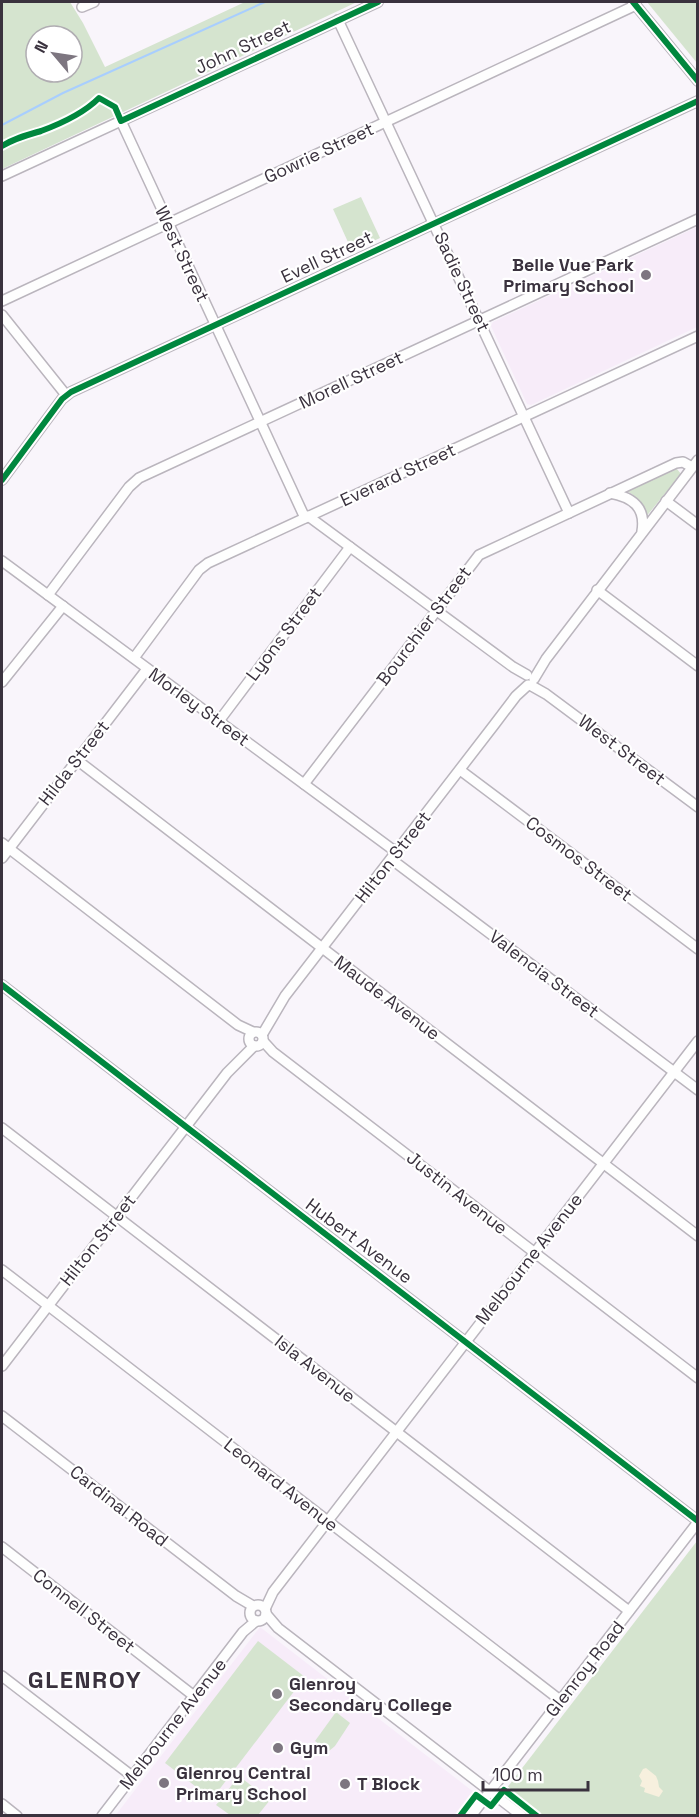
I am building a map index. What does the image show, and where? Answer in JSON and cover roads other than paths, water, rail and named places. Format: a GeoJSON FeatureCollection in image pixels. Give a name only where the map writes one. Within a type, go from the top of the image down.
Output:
{"type":"FeatureCollection","features":[{"type":"Feature","properties":{"kind":"street"},"geometry":{"type":"LineString","coordinates":[[82,7],[94,2]]}},
{"type":"Feature","properties":{"kind":"street","name":"John Street"},"geometry":{"type":"LineString","coordinates":[[2,176],[378,2]]}},
{"type":"Feature","properties":{"kind":"street"},"geometry":{"type":"LineString","coordinates":[[635,3],[698,81]]}},
{"type":"Feature","properties":{"kind":"street","name":"Gowrie Street"},"geometry":{"type":"LineString","coordinates":[[2,301],[635,3]]}},
{"type":"Feature","properties":{"kind":"street","name":"Sadie Street"},"geometry":{"type":"LineString","coordinates":[[339,20],[569,513]]}},
{"type":"Feature","properties":{"kind":"street","name":"Evell Street"},"geometry":{"type":"LineString","coordinates":[[2,480],[66,395],[698,101]]}},
{"type":"Feature","properties":{"kind":"street","name":"West Street"},"geometry":{"type":"LineString","coordinates":[[121,121],[306,517],[513,667],[698,807]]}},
{"type":"Feature","properties":{"kind":"street","name":"Morell Street"},"geometry":{"type":"LineString","coordinates":[[48,595],[135,481],[698,219]]}},
{"type":"Feature","properties":{"kind":"street"},"geometry":{"type":"LineString","coordinates":[[2,315],[66,395]]}},
{"type":"Feature","properties":{"kind":"street","name":"Everard Street"},"geometry":{"type":"LineString","coordinates":[[134,658],[203,566],[698,336]]}},
{"type":"Feature","properties":{"kind":"street","name":"Bourchier Street"},"geometry":{"type":"LineString","coordinates":[[304,784],[478,555],[676,463],[695,464]]}},
{"type":"Feature","properties":{"kind":"street","name":"Hilton Street"},"geometry":{"type":"LineString","coordinates":[[2,1366],[185,1127],[256,1039],[285,996],[695,464]]}},
{"type":"Feature","properties":{"kind":"street"},"geometry":{"type":"LineString","coordinates":[[610,493],[624,496],[635,503],[642,520],[641,533]]}},
{"type":"Feature","properties":{"kind":"street"},"geometry":{"type":"LineString","coordinates":[[666,501],[698,525]]}},
{"type":"Feature","properties":{"kind":"street","name":"Lyons Street"},"geometry":{"type":"LineString","coordinates":[[219,721],[350,547]]}},
{"type":"Feature","properties":{"kind":"street","name":"Morley Street"},"geometry":{"type":"LineString","coordinates":[[2,561],[304,784],[394,856]]}},
{"type":"Feature","properties":{"kind":"street"},"geometry":{"type":"LineString","coordinates":[[597,590],[698,666]]}},
{"type":"Feature","properties":{"kind":"street"},"geometry":{"type":"LineString","coordinates":[[2,682],[63,606]]}},
{"type":"Feature","properties":{"kind":"street","name":"Hilda Street"},"geometry":{"type":"LineString","coordinates":[[2,858],[5,846],[147,669]]}},
{"type":"Feature","properties":{"kind":"street","name":"Maude Avenue"},"geometry":{"type":"LineString","coordinates":[[77,759],[698,1236]]}},
{"type":"Feature","properties":{"kind":"street","name":"Cosmos Street"},"geometry":{"type":"LineString","coordinates":[[460,770],[698,949]]}},
{"type":"Feature","properties":{"kind":"street","name":"Justin Avenue"},"geometry":{"type":"LineString","coordinates":[[5,846],[698,1378]]}},
{"type":"Feature","properties":{"kind":"street","name":"Valencia Street"},"geometry":{"type":"LineString","coordinates":[[394,856],[698,1090]]}},
{"type":"Feature","properties":{"kind":"street","name":"Hubert Avenue"},"geometry":{"type":"LineString","coordinates":[[2,985],[698,1521]]}},
{"type":"Feature","properties":{"kind":"street","name":"Melbourne Avenue"},"geometry":{"type":"LineString","coordinates":[[102,1815],[698,1041]]}},
{"type":"Feature","properties":{"kind":"street","name":"Isla Avenue"},"geometry":{"type":"LineString","coordinates":[[2,1128],[629,1611]]}},
{"type":"Feature","properties":{"kind":"street","name":"Leonard Avenue"},"geometry":{"type":"LineString","coordinates":[[2,1270],[560,1700]]}},
{"type":"Feature","properties":{"kind":"street","name":"Cardinal Road"},"geometry":{"type":"LineString","coordinates":[[2,1416],[522,1815]]}},
{"type":"Feature","properties":{"kind":"street","name":"Glenroy Road"},"geometry":{"type":"LineString","coordinates":[[471,1815],[698,1521]]}},
{"type":"Feature","properties":{"kind":"street","name":"Connell Street"},"geometry":{"type":"LineString","coordinates":[[2,1547],[194,1696]]}},
{"type":"Feature","properties":{"kind":"street"},"geometry":{"type":"LineString","coordinates":[[2,1676],[132,1776]]}},
{"type":"Feature","properties":{"kind":"street"},"geometry":{"type":"LineString","coordinates":[[2,1804],[16,1815]]}},
{"type":"Feature","properties":{"kind":"waterway"},"geometry":{"type":"LineString","coordinates":[[2,125],[63,93],[265,2]]}},
{"type":"Feature","properties":{"kind":"place","name":"Belle Vue Park Primary School"},"geometry":{"type":"Point","coordinates":[646,275]}},
{"type":"Feature","properties":{"kind":"place","name":"Glenroy Secondary College"},"geometry":{"type":"Point","coordinates":[277,1694]}},
{"type":"Feature","properties":{"kind":"place","name":"Gym"},"geometry":{"type":"Point","coordinates":[278,1748]}},
{"type":"Feature","properties":{"kind":"place","name":"Glenroy Central Primary School"},"geometry":{"type":"Point","coordinates":[164,1783]}},
{"type":"Feature","properties":{"kind":"place","name":"T Block"},"geometry":{"type":"Point","coordinates":[345,1784]}},
{"type":"Feature","properties":{"kind":"district","name":"GLENROY"},"geometry":{"type":"Point","coordinates":[85,1680]}}]}
